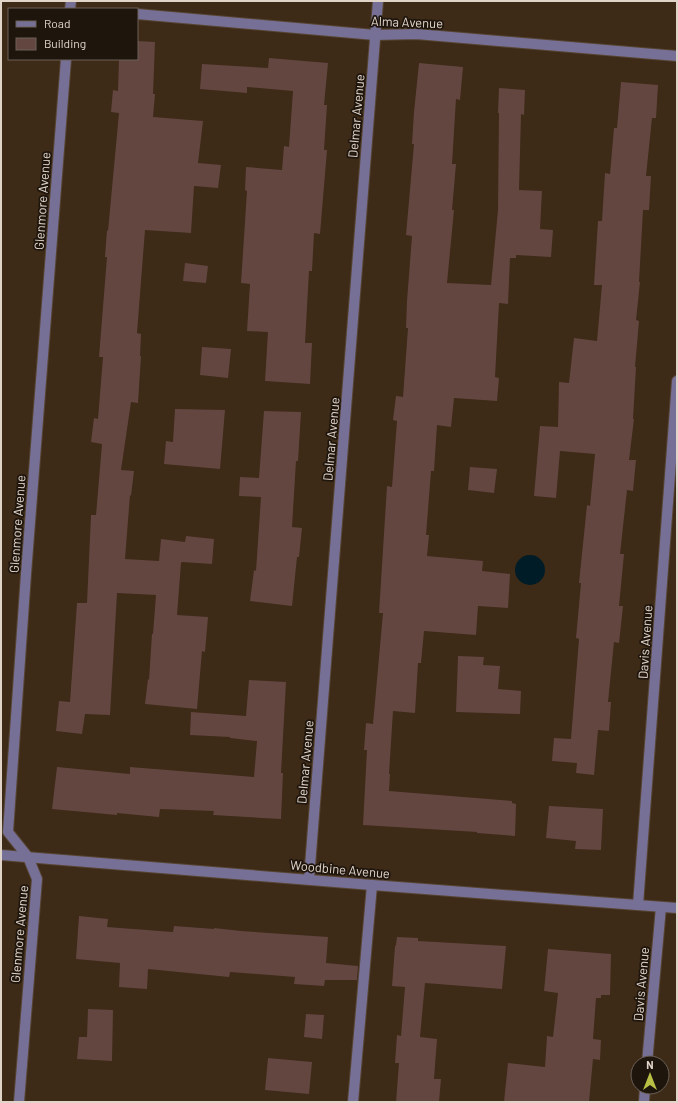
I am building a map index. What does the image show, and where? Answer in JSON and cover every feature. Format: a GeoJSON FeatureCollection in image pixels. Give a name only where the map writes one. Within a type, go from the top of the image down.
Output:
{"type":"FeatureCollection","features":[{"type":"Feature","properties":{"kind":"street","name":"Delmar Avenue"},"geometry":{"type":"LineString","coordinates":[[309,879],[378,1]]}},
{"type":"Feature","properties":{"kind":"street","name":"Alma Avenue"},"geometry":{"type":"LineString","coordinates":[[138,14],[376,35],[416,34],[677,56]]}},
{"type":"Feature","properties":{"kind":"street","name":"Glenmore Avenue"},"geometry":{"type":"LineString","coordinates":[[19,1102],[37,879],[28,857],[8,832],[25,582],[66,60]]}},
{"type":"Feature","properties":{"kind":"street","name":"Davis Avenue"},"geometry":{"type":"LineString","coordinates":[[638,905],[674,471],[677,381]]}},
{"type":"Feature","properties":{"kind":"street","name":"Woodbine Avenue"},"geometry":{"type":"LineString","coordinates":[[1,854],[372,885],[677,908]]}},
{"type":"Feature","properties":{"kind":"street"},"geometry":{"type":"LineString","coordinates":[[353,1102],[372,885]]}},
{"type":"Feature","properties":{"kind":"street","name":"Davis Avenue"},"geometry":{"type":"LineString","coordinates":[[648,1055],[661,906]]}},
{"type":"Feature","properties":{"kind":"water"},"geometry":{"type":"Polygon","coordinates":[[[530,555],[536,556],[544,564],[544,576],[536,584],[530,585],[524,584],[516,576],[515,570],[516,564],[524,556],[530,555]]]}},
{"type":"Feature","properties":{"kind":"building"},"geometry":{"type":"Polygon","coordinates":[[[138,41],[155,42],[153,94],[155,94],[153,117],[203,121],[198,163],[221,165],[218,188],[194,186],[191,233],[145,230],[137,333],[141,334],[138,403],[131,402],[121,470],[134,471],[131,496],[130,495],[125,559],[159,561],[161,539],[185,542],[186,536],[214,539],[212,564],[181,563],[177,615],[208,617],[205,652],[202,651],[197,709],[145,704],[148,679],[149,680],[156,595],[117,593],[110,715],[85,714],[82,734],[56,731],[59,701],[70,702],[77,603],[87,603],[91,515],[96,515],[102,444],[91,442],[94,418],[98,419],[103,357],[99,357],[107,257],[105,257],[119,113],[111,112],[113,90],[118,91],[119,60],[138,60],[138,41]]]}},
{"type":"Feature","properties":{"kind":"building"},"geometry":{"type":"Polygon","coordinates":[[[269,58],[328,63],[324,105],[327,105],[324,150],[327,150],[320,234],[314,233],[312,271],[309,271],[305,343],[312,343],[310,384],[265,381],[268,332],[247,331],[250,284],[241,283],[247,191],[245,190],[246,167],[282,170],[284,146],[289,147],[293,91],[247,87],[247,93],[200,89],[202,64],[268,68],[269,58]]]}},
{"type":"Feature","properties":{"kind":"building"},"geometry":{"type":"Polygon","coordinates":[[[419,63],[463,67],[460,100],[456,99],[452,164],[456,164],[452,210],[454,210],[447,283],[491,285],[498,210],[499,88],[525,90],[524,115],[521,114],[519,190],[542,191],[540,229],[553,230],[551,257],[516,255],[516,258],[510,258],[508,304],[499,303],[495,377],[499,378],[497,401],[454,398],[451,427],[437,425],[434,471],[431,471],[426,535],[429,535],[427,556],[483,561],[482,571],[510,574],[508,608],[478,606],[476,635],[424,631],[421,663],[418,663],[415,713],[393,711],[389,791],[512,801],[512,803],[516,804],[515,836],[477,832],[363,825],[367,750],[364,750],[366,723],[373,724],[383,613],[379,613],[387,486],[392,487],[397,421],[393,420],[396,396],[403,397],[408,328],[406,328],[407,301],[412,236],[406,235],[414,144],[412,144],[414,112],[419,63]]]}},
{"type":"Feature","properties":{"kind":"building"},"geometry":{"type":"Polygon","coordinates":[[[621,82],[658,85],[656,118],[652,118],[646,176],[651,176],[649,210],[643,210],[640,282],[636,320],[639,321],[635,367],[634,419],[629,460],[636,460],[633,491],[627,490],[620,554],[624,554],[619,606],[623,606],[619,643],[614,642],[608,702],[611,702],[609,731],[598,730],[594,775],[576,773],[577,763],[552,761],[554,738],[571,739],[579,639],[576,638],[581,583],[579,583],[587,505],[590,506],[595,454],[560,451],[556,498],[534,496],[540,426],[558,427],[559,382],[569,383],[574,338],[597,341],[602,285],[594,285],[598,221],[602,221],[605,173],[610,174],[614,128],[617,128],[621,82]]]}},
{"type":"Feature","properties":{"kind":"building"},"geometry":{"type":"Polygon","coordinates":[[[185,263],[208,266],[206,283],[183,281],[185,263]]]}},
{"type":"Feature","properties":{"kind":"building"},"geometry":{"type":"Polygon","coordinates":[[[202,347],[231,349],[228,378],[200,375],[202,347]]]}},
{"type":"Feature","properties":{"kind":"building"},"geometry":{"type":"Polygon","coordinates":[[[175,409],[225,410],[220,469],[164,464],[166,441],[173,442],[175,409]]]}},
{"type":"Feature","properties":{"kind":"building"},"geometry":{"type":"Polygon","coordinates":[[[264,411],[301,412],[292,527],[302,528],[299,557],[297,557],[292,606],[250,601],[254,570],[256,571],[261,497],[239,496],[240,477],[259,478],[264,411]]]}},
{"type":"Feature","properties":{"kind":"building"},"geometry":{"type":"Polygon","coordinates":[[[470,467],[497,469],[494,493],[468,490],[470,467]]]}},
{"type":"Feature","properties":{"kind":"building"},"geometry":{"type":"Polygon","coordinates":[[[458,656],[484,657],[483,665],[500,666],[498,689],[521,691],[520,714],[456,712],[458,656]]]}},
{"type":"Feature","properties":{"kind":"building"},"geometry":{"type":"Polygon","coordinates":[[[249,680],[286,682],[281,773],[283,773],[281,819],[213,815],[214,811],[160,809],[159,817],[52,809],[57,767],[130,774],[130,767],[254,777],[257,741],[230,737],[190,735],[191,712],[246,716],[249,680]]]}},
{"type":"Feature","properties":{"kind":"building"},"geometry":{"type":"Polygon","coordinates":[[[549,806],[603,809],[601,850],[575,849],[576,841],[546,838],[549,806]]]}},
{"type":"Feature","properties":{"kind":"building"},"geometry":{"type":"Polygon","coordinates":[[[79,916],[108,919],[107,927],[173,932],[174,926],[328,937],[326,963],[358,966],[357,980],[325,980],[324,986],[294,984],[295,977],[230,972],[229,977],[148,969],[147,989],[119,987],[120,963],[76,959],[79,916]]]}},
{"type":"Feature","properties":{"kind":"building"},"geometry":{"type":"Polygon","coordinates":[[[397,937],[418,938],[418,941],[506,946],[502,989],[425,983],[420,1037],[437,1039],[434,1079],[441,1079],[439,1102],[396,1102],[399,1063],[395,1063],[397,1035],[401,1036],[405,987],[392,986],[397,937]]]}},
{"type":"Feature","properties":{"kind":"building"},"geometry":{"type":"Polygon","coordinates":[[[548,949],[611,954],[610,995],[601,995],[601,998],[596,998],[593,1039],[601,1040],[600,1060],[593,1059],[589,1102],[504,1102],[508,1063],[545,1067],[547,1036],[553,1037],[558,993],[544,991],[548,949]]]}},
{"type":"Feature","properties":{"kind":"building"},"geometry":{"type":"Polygon","coordinates":[[[88,1009],[113,1010],[112,1061],[77,1059],[79,1037],[87,1037],[88,1009]]]}},
{"type":"Feature","properties":{"kind":"building"},"geometry":{"type":"Polygon","coordinates":[[[306,1014],[324,1015],[322,1039],[304,1037],[306,1014]]]}},
{"type":"Feature","properties":{"kind":"building"},"geometry":{"type":"Polygon","coordinates":[[[268,1058],[312,1062],[309,1094],[265,1090],[268,1058]]]}}]}
